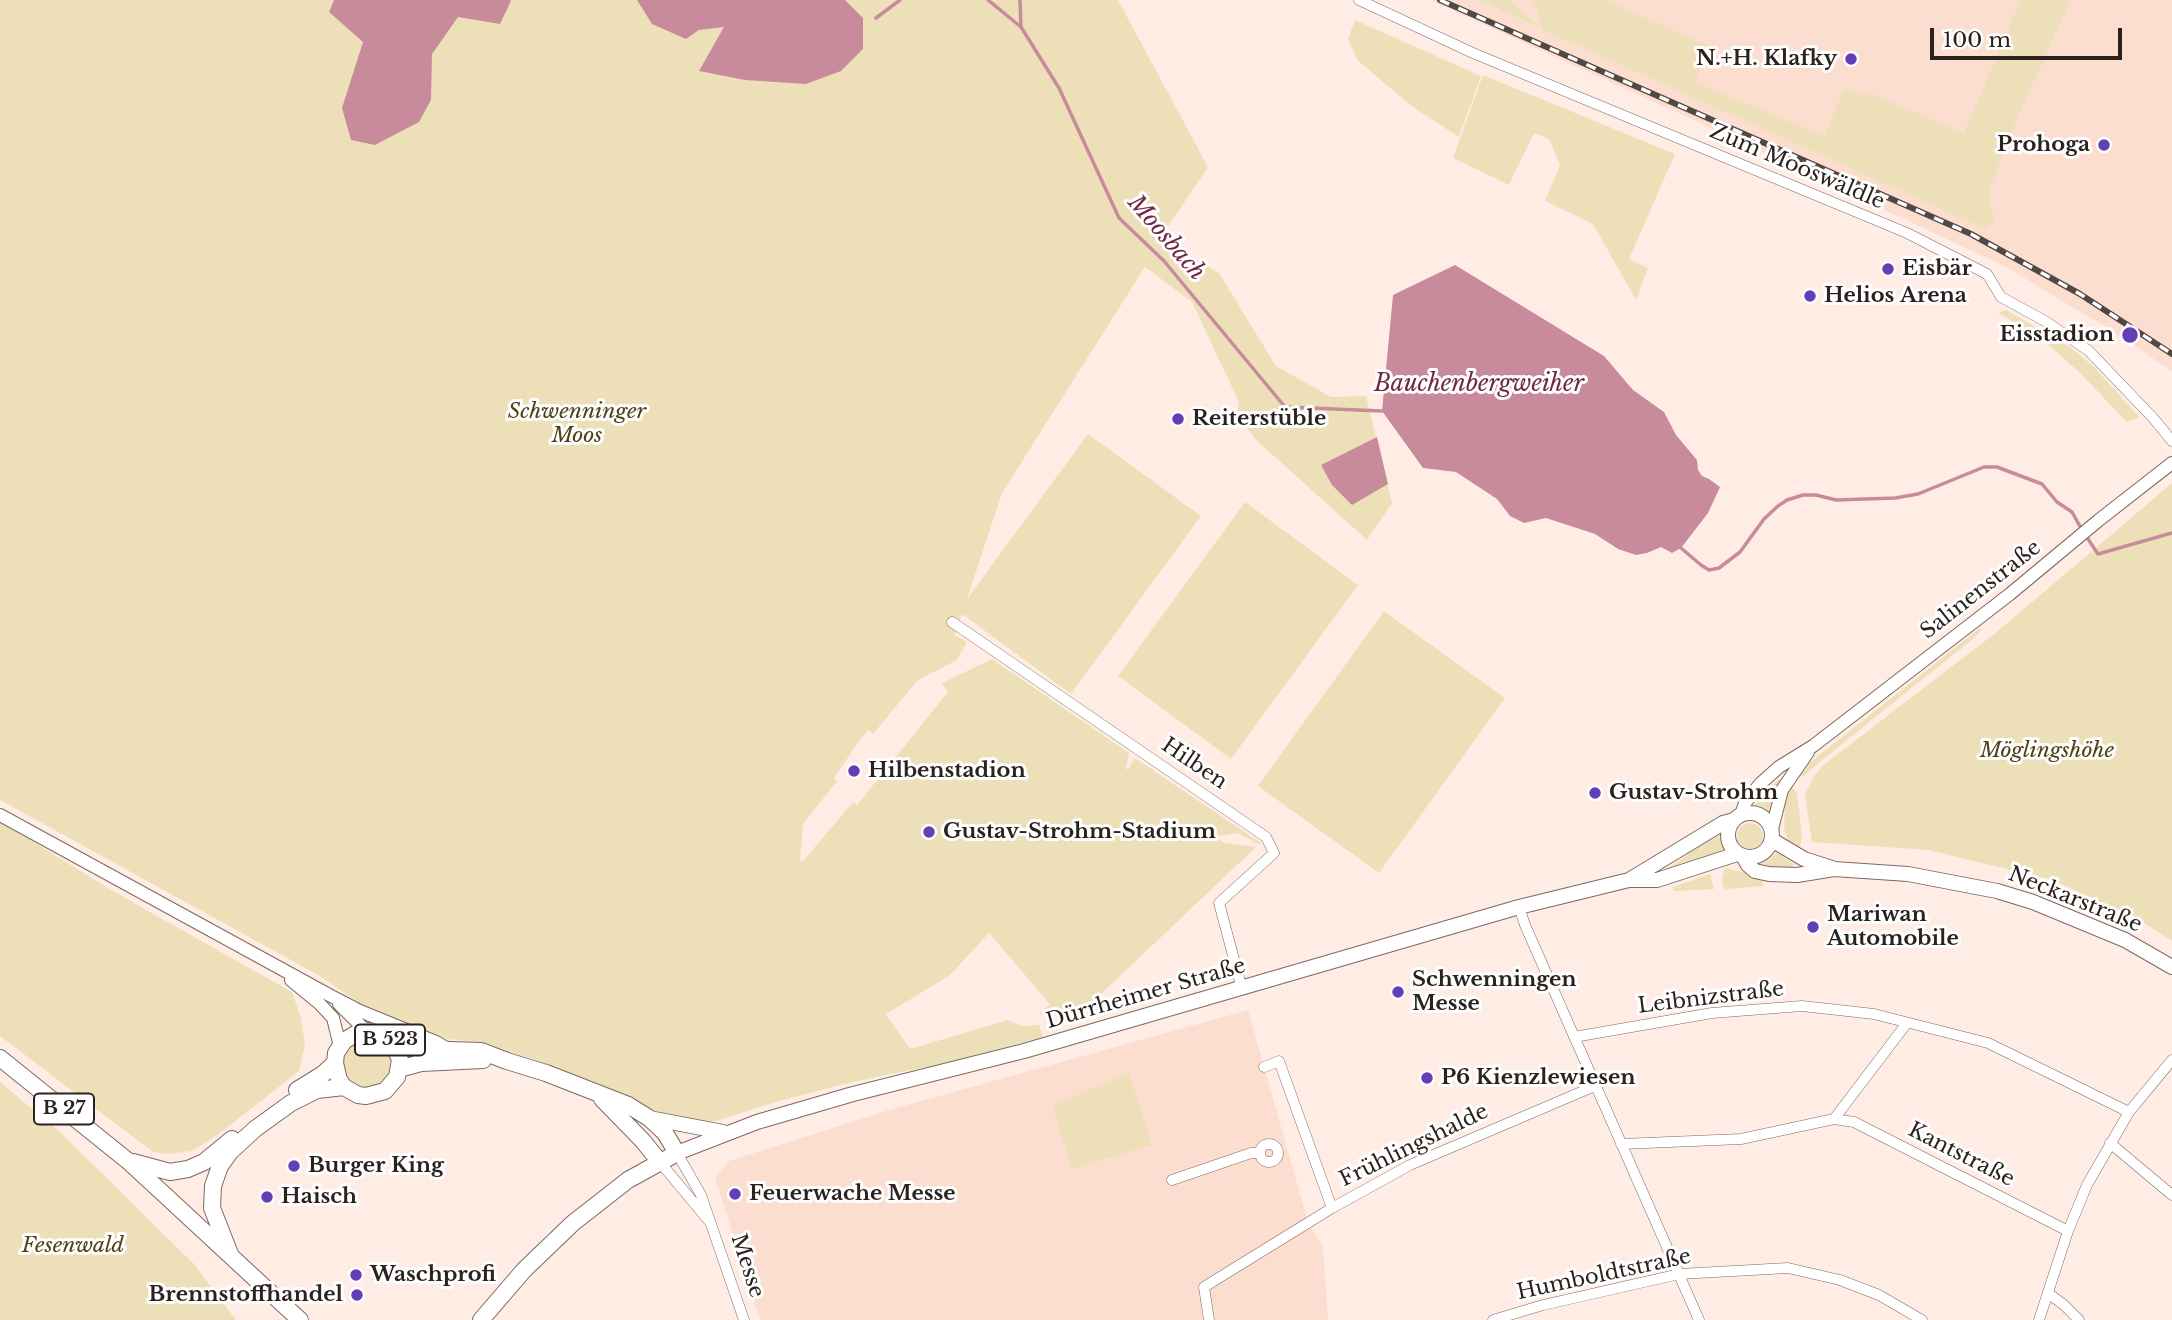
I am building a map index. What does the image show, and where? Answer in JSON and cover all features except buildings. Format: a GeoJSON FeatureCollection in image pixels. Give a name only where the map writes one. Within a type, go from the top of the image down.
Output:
{"type":"FeatureCollection","features":[{"type":"Feature","properties":{"kind":"main road"},"geometry":{"type":"LineString","coordinates":[[1752,813],[1769,822],[1772,835],[1767,851],[1753,858],[1740,855],[1730,846],[1728,837],[1737,817],[1752,813]]}},
{"type":"Feature","properties":{"kind":"main road","name":"Dürrheimer Straße"},"geometry":{"type":"LineString","coordinates":[[1629,880],[1737,817]]}},
{"type":"Feature","properties":{"kind":"main road","name":"Neckarstraße"},"geometry":{"type":"LineString","coordinates":[[1772,835],[1804,859],[1833,869]]}},
{"type":"Feature","properties":{"kind":"main road","name":"Dürrheimer Straße"},"geometry":{"type":"LineString","coordinates":[[677,1153],[725,1133],[852,1094],[1024,1051],[1519,907],[1629,880],[1657,880],[1740,855]]}},
{"type":"Feature","properties":{"kind":"main road","name":"Neckarstraße"},"geometry":{"type":"LineString","coordinates":[[1740,855],[1755,871],[1769,874],[1797,875],[1833,869],[1908,874],[1997,891],[2034,902],[2125,940],[2172,967]]}},
{"type":"Feature","properties":{"kind":"main road","name":"B 523"},"geometry":{"type":"LineString","coordinates":[[366,1031],[387,1037],[394,1045],[400,1060],[392,1085],[375,1095],[358,1095],[344,1087],[339,1080],[335,1062],[340,1046],[348,1037],[366,1031]]}},
{"type":"Feature","properties":{"kind":"main road"},"geometry":{"type":"LineString","coordinates":[[394,1045],[419,1049],[481,1051],[546,1073],[628,1105],[649,1118],[665,1133],[677,1153],[628,1180],[573,1223],[524,1270],[481,1320]]}},
{"type":"Feature","properties":{"kind":"main road","name":"B 27"},"geometry":{"type":"LineString","coordinates":[[0,1058],[128,1161],[300,1320]]}},
{"type":"Feature","properties":{"kind":"main road"},"geometry":{"type":"LineString","coordinates":[[399,1069],[421,1063],[455,1060],[506,1061]]}},
{"type":"Feature","properties":{"kind":"main road"},"geometry":{"type":"LineString","coordinates":[[128,1161],[170,1172],[188,1169],[204,1162],[261,1113],[323,1074],[335,1062]]}},
{"type":"Feature","properties":{"kind":"main road"},"geometry":{"type":"LineString","coordinates":[[230,1254],[212,1208],[214,1186],[220,1166],[230,1152],[255,1129],[291,1103],[317,1090],[344,1087]]}},
{"type":"Feature","properties":{"kind":"main road"},"geometry":{"type":"LineString","coordinates":[[597,1094],[659,1161]]}},
{"type":"Feature","properties":{"kind":"main road"},"geometry":{"type":"LineString","coordinates":[[649,1118],[725,1133]]}},
{"type":"Feature","properties":{"kind":"street","name":"Zum Mooswäldle"},"geometry":{"type":"LineString","coordinates":[[1359,0],[1473,53],[1907,233],[1987,274],[2001,297],[2045,321],[2089,351],[2172,441]]}},
{"type":"Feature","properties":{"kind":"street","name":"Salinenstraße"},"geometry":{"type":"LineString","coordinates":[[1737,817],[1760,784],[2010,594],[2172,463]]}},
{"type":"Feature","properties":{"kind":"street","name":"Hilben"},"geometry":{"type":"LineString","coordinates":[[952,622],[1266,837],[1274,853],[1219,903],[1242,989]]}},
{"type":"Feature","properties":{"kind":"street","name":"Salinenstraße"},"geometry":{"type":"LineString","coordinates":[[1772,835],[1782,790],[1813,746]]}},
{"type":"Feature","properties":{"kind":"street"},"geometry":{"type":"LineString","coordinates":[[0,816],[331,996],[360,1011],[436,1041],[446,1048]]}},
{"type":"Feature","properties":{"kind":"street"},"geometry":{"type":"LineString","coordinates":[[1519,907],[1699,1320]]}},
{"type":"Feature","properties":{"kind":"street"},"geometry":{"type":"LineString","coordinates":[[263,958],[326,1010],[337,1027],[340,1046]]}},
{"type":"Feature","properties":{"kind":"street"},"geometry":{"type":"LineString","coordinates":[[331,996],[366,1031]]}},
{"type":"Feature","properties":{"kind":"street","name":"Leibnizstraße"},"geometry":{"type":"LineString","coordinates":[[1574,1037],[1712,1013],[1802,1006],[1874,1014],[1988,1043],[2129,1112]]}},
{"type":"Feature","properties":{"kind":"street"},"geometry":{"type":"LineString","coordinates":[[1834,1119],[1907,1023]]}},
{"type":"Feature","properties":{"kind":"street"},"geometry":{"type":"LineString","coordinates":[[2039,1320],[2068,1231],[2087,1185],[2129,1112],[2172,1060]]}},
{"type":"Feature","properties":{"kind":"street","name":"Frühlingshalde"},"geometry":{"type":"LineString","coordinates":[[1264,1067],[1279,1061],[1332,1208],[1410,1165],[1595,1086]]}},
{"type":"Feature","properties":{"kind":"street","name":"Kantstraße"},"geometry":{"type":"LineString","coordinates":[[1621,1144],[1741,1139],[1834,1119],[1854,1122],[2068,1231]]}},
{"type":"Feature","properties":{"kind":"street"},"geometry":{"type":"LineString","coordinates":[[2110,1143],[2172,1195]]}},
{"type":"Feature","properties":{"kind":"street","name":"Messe"},"geometry":{"type":"LineString","coordinates":[[677,1153],[701,1195],[744,1320]]}},
{"type":"Feature","properties":{"kind":"street"},"geometry":{"type":"LineString","coordinates":[[1172,1180],[1251,1153],[1260,1153]]}},
{"type":"Feature","properties":{"kind":"street","name":"Messe"},"geometry":{"type":"LineString","coordinates":[[659,1161],[711,1224]]}},
{"type":"Feature","properties":{"kind":"street"},"geometry":{"type":"LineString","coordinates":[[1209,1320],[1205,1287],[1332,1208]]}},
{"type":"Feature","properties":{"kind":"street","name":"Humboldtstraße"},"geometry":{"type":"LineString","coordinates":[[1493,1320],[1543,1305],[1679,1274],[1788,1268],[1840,1280],[1879,1295],[1922,1320]]}},
{"type":"Feature","properties":{"kind":"street"},"geometry":{"type":"LineString","coordinates":[[2048,1293],[2079,1320]]}},
{"type":"Feature","properties":{"kind":"shaded area"},"geometry":{"type":"Polygon","coordinates":[[[1430,0],[1479,0],[1540,29],[1509,0],[2172,0],[2172,372],[2130,342],[2006,267],[1430,0]]]}},
{"type":"Feature","properties":{"kind":"shaded area"},"geometry":{"type":"Polygon","coordinates":[[[1248,1010],[1308,1222],[1323,1246],[1328,1320],[760,1320],[715,1178],[729,1161],[889,1110],[1248,1010]]]}},
{"type":"Feature","properties":{"kind":"green space","name":"Schwenninger Moos"},"geometry":{"type":"Polygon","coordinates":[[[0,0],[1118,0],[1208,167],[1161,237],[1219,273],[1276,366],[1331,397],[1366,396],[1392,503],[1367,540],[1255,439],[1237,414],[1239,402],[1192,302],[1145,267],[1002,493],[967,599],[1088,434],[1201,516],[1071,694],[962,614],[955,635],[967,642],[957,660],[918,680],[873,734],[869,730],[860,740],[834,778],[837,781],[803,824],[800,861],[803,861],[853,802],[857,805],[948,692],[942,683],[992,659],[1129,753],[1126,768],[1128,770],[1135,758],[1261,843],[1260,845],[1238,833],[1214,837],[1225,843],[1256,847],[1100,995],[1089,1009],[1039,1014],[1050,1004],[989,933],[949,976],[886,1014],[910,1049],[1008,1020],[1021,1026],[1039,1025],[1043,1037],[946,1063],[857,1081],[716,1121],[696,1124],[680,1122],[597,1083],[530,1058],[474,1042],[418,1031],[374,1013],[318,975],[0,800],[0,0]]]}},
{"type":"Feature","properties":{"kind":"green space"},"geometry":{"type":"Polygon","coordinates":[[[1479,0],[1509,0],[1542,29],[1534,0],[1605,0],[1710,46],[1695,82],[1824,136],[1845,88],[1864,96],[1867,92],[1964,133],[2021,0],[2071,0],[2022,107],[1990,187],[1990,204],[1995,221],[1985,229],[1543,30],[1479,0]]]}},
{"type":"Feature","properties":{"kind":"green space"},"geometry":{"type":"Polygon","coordinates":[[[1355,20],[1481,76],[1459,137],[1413,107],[1358,61],[1348,39],[1355,20]]]}},
{"type":"Feature","properties":{"kind":"green space"},"geometry":{"type":"Polygon","coordinates":[[[1483,75],[1675,154],[1629,259],[1648,268],[1636,300],[1593,224],[1545,201],[1560,165],[1549,139],[1534,133],[1509,185],[1453,158],[1483,75]]]}},
{"type":"Feature","properties":{"kind":"green space"},"geometry":{"type":"Polygon","coordinates":[[[2006,310],[2070,347],[2093,366],[2140,418],[2126,421],[2078,371],[2040,338],[1998,313],[2006,310]]]}},
{"type":"Feature","properties":{"kind":"green space","name":"Möglingshöhe"},"geometry":{"type":"Polygon","coordinates":[[[2172,483],[2172,941],[2141,921],[2052,880],[1928,850],[1812,842],[1805,795],[1822,766],[1998,631],[2172,483]]]}},
{"type":"Feature","properties":{"kind":"green space"},"geometry":{"type":"Polygon","coordinates":[[[1245,502],[1358,585],[1231,759],[1118,676],[1245,502]]]}},
{"type":"Feature","properties":{"kind":"green space"},"geometry":{"type":"Polygon","coordinates":[[[1384,611],[1505,698],[1379,873],[1258,786],[1384,611]]]}},
{"type":"Feature","properties":{"kind":"green space"},"geometry":{"type":"Polygon","coordinates":[[[1980,628],[1982,630],[1974,638],[1804,776],[1795,778],[1809,763],[1980,628]]]}},
{"type":"Feature","properties":{"kind":"green space"},"geometry":{"type":"Polygon","coordinates":[[[1779,779],[1782,783],[1771,816],[1763,810],[1752,808],[1779,779]]]}},
{"type":"Feature","properties":{"kind":"green space"},"geometry":{"type":"Polygon","coordinates":[[[1791,786],[1797,793],[1802,835],[1799,853],[1788,841],[1784,829],[1785,802],[1791,786]]]}},
{"type":"Feature","properties":{"kind":"green space"},"geometry":{"type":"Polygon","coordinates":[[[0,821],[111,890],[292,992],[301,1018],[305,1045],[299,1071],[219,1134],[192,1151],[168,1154],[153,1152],[0,1036],[0,821]]]}},
{"type":"Feature","properties":{"kind":"green space"},"geometry":{"type":"Polygon","coordinates":[[[1750,823],[1759,827],[1763,836],[1759,845],[1750,849],[1741,845],[1737,836],[1741,827],[1750,823]]]}},
{"type":"Feature","properties":{"kind":"green space"},"geometry":{"type":"Polygon","coordinates":[[[1722,829],[1724,851],[1655,875],[1673,865],[1722,829]]]}},
{"type":"Feature","properties":{"kind":"green space"},"geometry":{"type":"Polygon","coordinates":[[[1777,853],[1794,864],[1792,868],[1759,866],[1777,853]]]}},
{"type":"Feature","properties":{"kind":"green space"},"geometry":{"type":"Polygon","coordinates":[[[1725,868],[1760,876],[1764,886],[1725,889],[1722,877],[1725,868]]]}},
{"type":"Feature","properties":{"kind":"green space"},"geometry":{"type":"Polygon","coordinates":[[[1710,874],[1714,889],[1673,890],[1673,887],[1710,874]]]}},
{"type":"Feature","properties":{"kind":"green space"},"geometry":{"type":"Polygon","coordinates":[[[367,1039],[384,1046],[391,1063],[384,1080],[367,1087],[350,1080],[343,1063],[350,1046],[367,1039]]]}},
{"type":"Feature","properties":{"kind":"green space"},"geometry":{"type":"Polygon","coordinates":[[[1129,1072],[1152,1145],[1072,1169],[1053,1109],[1055,1105],[1129,1072]]]}},
{"type":"Feature","properties":{"kind":"green space","name":"Fesenwald"},"geometry":{"type":"Polygon","coordinates":[[[0,1082],[61,1133],[194,1264],[236,1320],[0,1320],[0,1082]]]}},
{"type":"Feature","properties":{"kind":"water"},"geometry":{"type":"Polygon","coordinates":[[[334,0],[511,1],[500,24],[458,17],[432,54],[431,100],[419,122],[375,145],[351,140],[342,108],[363,42],[329,12],[334,0]]]}},
{"type":"Feature","properties":{"kind":"water"},"geometry":{"type":"Polygon","coordinates":[[[637,0],[845,0],[863,18],[863,49],[841,71],[806,84],[745,80],[699,71],[724,27],[699,30],[686,39],[652,24],[637,0]]]}},
{"type":"Feature","properties":{"kind":"water","name":"Bauchenbergweiher"},"geometry":{"type":"Polygon","coordinates":[[[1455,265],[1604,356],[1633,390],[1664,412],[1676,435],[1697,460],[1702,476],[1720,487],[1708,513],[1681,548],[1672,553],[1661,547],[1636,555],[1618,549],[1595,534],[1546,518],[1524,523],[1510,516],[1497,499],[1456,472],[1423,468],[1382,411],[1393,295],[1455,265]]]}},
{"type":"Feature","properties":{"kind":"water"},"geometry":{"type":"Polygon","coordinates":[[[1377,437],[1388,484],[1352,505],[1332,485],[1321,465],[1377,437]]]}},
{"type":"Feature","properties":{"kind":"waterway","name":"Moosbach"},"geometry":{"type":"LineString","coordinates":[[876,18],[900,0]]}},
{"type":"Feature","properties":{"kind":"waterway","name":"Moosbach"},"geometry":{"type":"LineString","coordinates":[[988,0],[1021,27],[1059,88],[1119,218],[1164,261],[1285,407],[1382,411]]}},
{"type":"Feature","properties":{"kind":"waterway"},"geometry":{"type":"LineString","coordinates":[[1020,0],[1021,27]]}},
{"type":"Feature","properties":{"kind":"waterway","name":"Moosbach"},"geometry":{"type":"LineString","coordinates":[[1681,548],[1709,570],[1719,568],[1740,552],[1764,519],[1787,500],[1803,495],[1836,500],[1895,498],[1918,494],[1984,467],[1997,467],[2042,484],[2057,502],[2072,512],[2082,530]]}},
{"type":"Feature","properties":{"kind":"waterway","name":"Moosbach"},"geometry":{"type":"LineString","coordinates":[[2086,536],[2098,554],[2172,533]]}},
{"type":"Feature","properties":{"kind":"railway"},"geometry":{"type":"LineString","coordinates":[[1440,0],[1971,234],[2080,294],[2172,354]]}},
{"type":"Feature","properties":{"kind":"place","name":"N.+H. Klafky"},"geometry":{"type":"Point","coordinates":[1851,59]}},
{"type":"Feature","properties":{"kind":"place","name":"Prohoga"},"geometry":{"type":"Point","coordinates":[2104,145]}},
{"type":"Feature","properties":{"kind":"place","name":"Eisbär"},"geometry":{"type":"Point","coordinates":[1888,269]}},
{"type":"Feature","properties":{"kind":"place","name":"Helios Arena"},"geometry":{"type":"Point","coordinates":[1810,296]}},
{"type":"Feature","properties":{"kind":"place","name":"Eisstadion"},"geometry":{"type":"Point","coordinates":[2130,335]}},
{"type":"Feature","properties":{"kind":"place","name":"Reiterstüble"},"geometry":{"type":"Point","coordinates":[1178,419]}},
{"type":"Feature","properties":{"kind":"place","name":"Hilbenstadion"},"geometry":{"type":"Point","coordinates":[854,771]}},
{"type":"Feature","properties":{"kind":"place","name":"Gustav-Strohm"},"geometry":{"type":"Point","coordinates":[1595,793]}},
{"type":"Feature","properties":{"kind":"place","name":"Gustav-Strohm-Stadium"},"geometry":{"type":"Point","coordinates":[929,832]}},
{"type":"Feature","properties":{"kind":"place","name":"Mariwan Automobile"},"geometry":{"type":"Point","coordinates":[1813,927]}},
{"type":"Feature","properties":{"kind":"place","name":"Schwenningen Messe"},"geometry":{"type":"Point","coordinates":[1398,992]}},
{"type":"Feature","properties":{"kind":"place","name":"P6 Kienzlewiesen"},"geometry":{"type":"Point","coordinates":[1427,1078]}},
{"type":"Feature","properties":{"kind":"place","name":"Burger King"},"geometry":{"type":"Point","coordinates":[294,1166]}},
{"type":"Feature","properties":{"kind":"place","name":"Feuerwache Messe"},"geometry":{"type":"Point","coordinates":[735,1194]}},
{"type":"Feature","properties":{"kind":"place","name":"Haisch"},"geometry":{"type":"Point","coordinates":[267,1197]}},
{"type":"Feature","properties":{"kind":"place","name":"Waschprofi"},"geometry":{"type":"Point","coordinates":[356,1275]}},
{"type":"Feature","properties":{"kind":"place","name":"Brennstoffhandel"},"geometry":{"type":"Point","coordinates":[357,1295]}}]}
